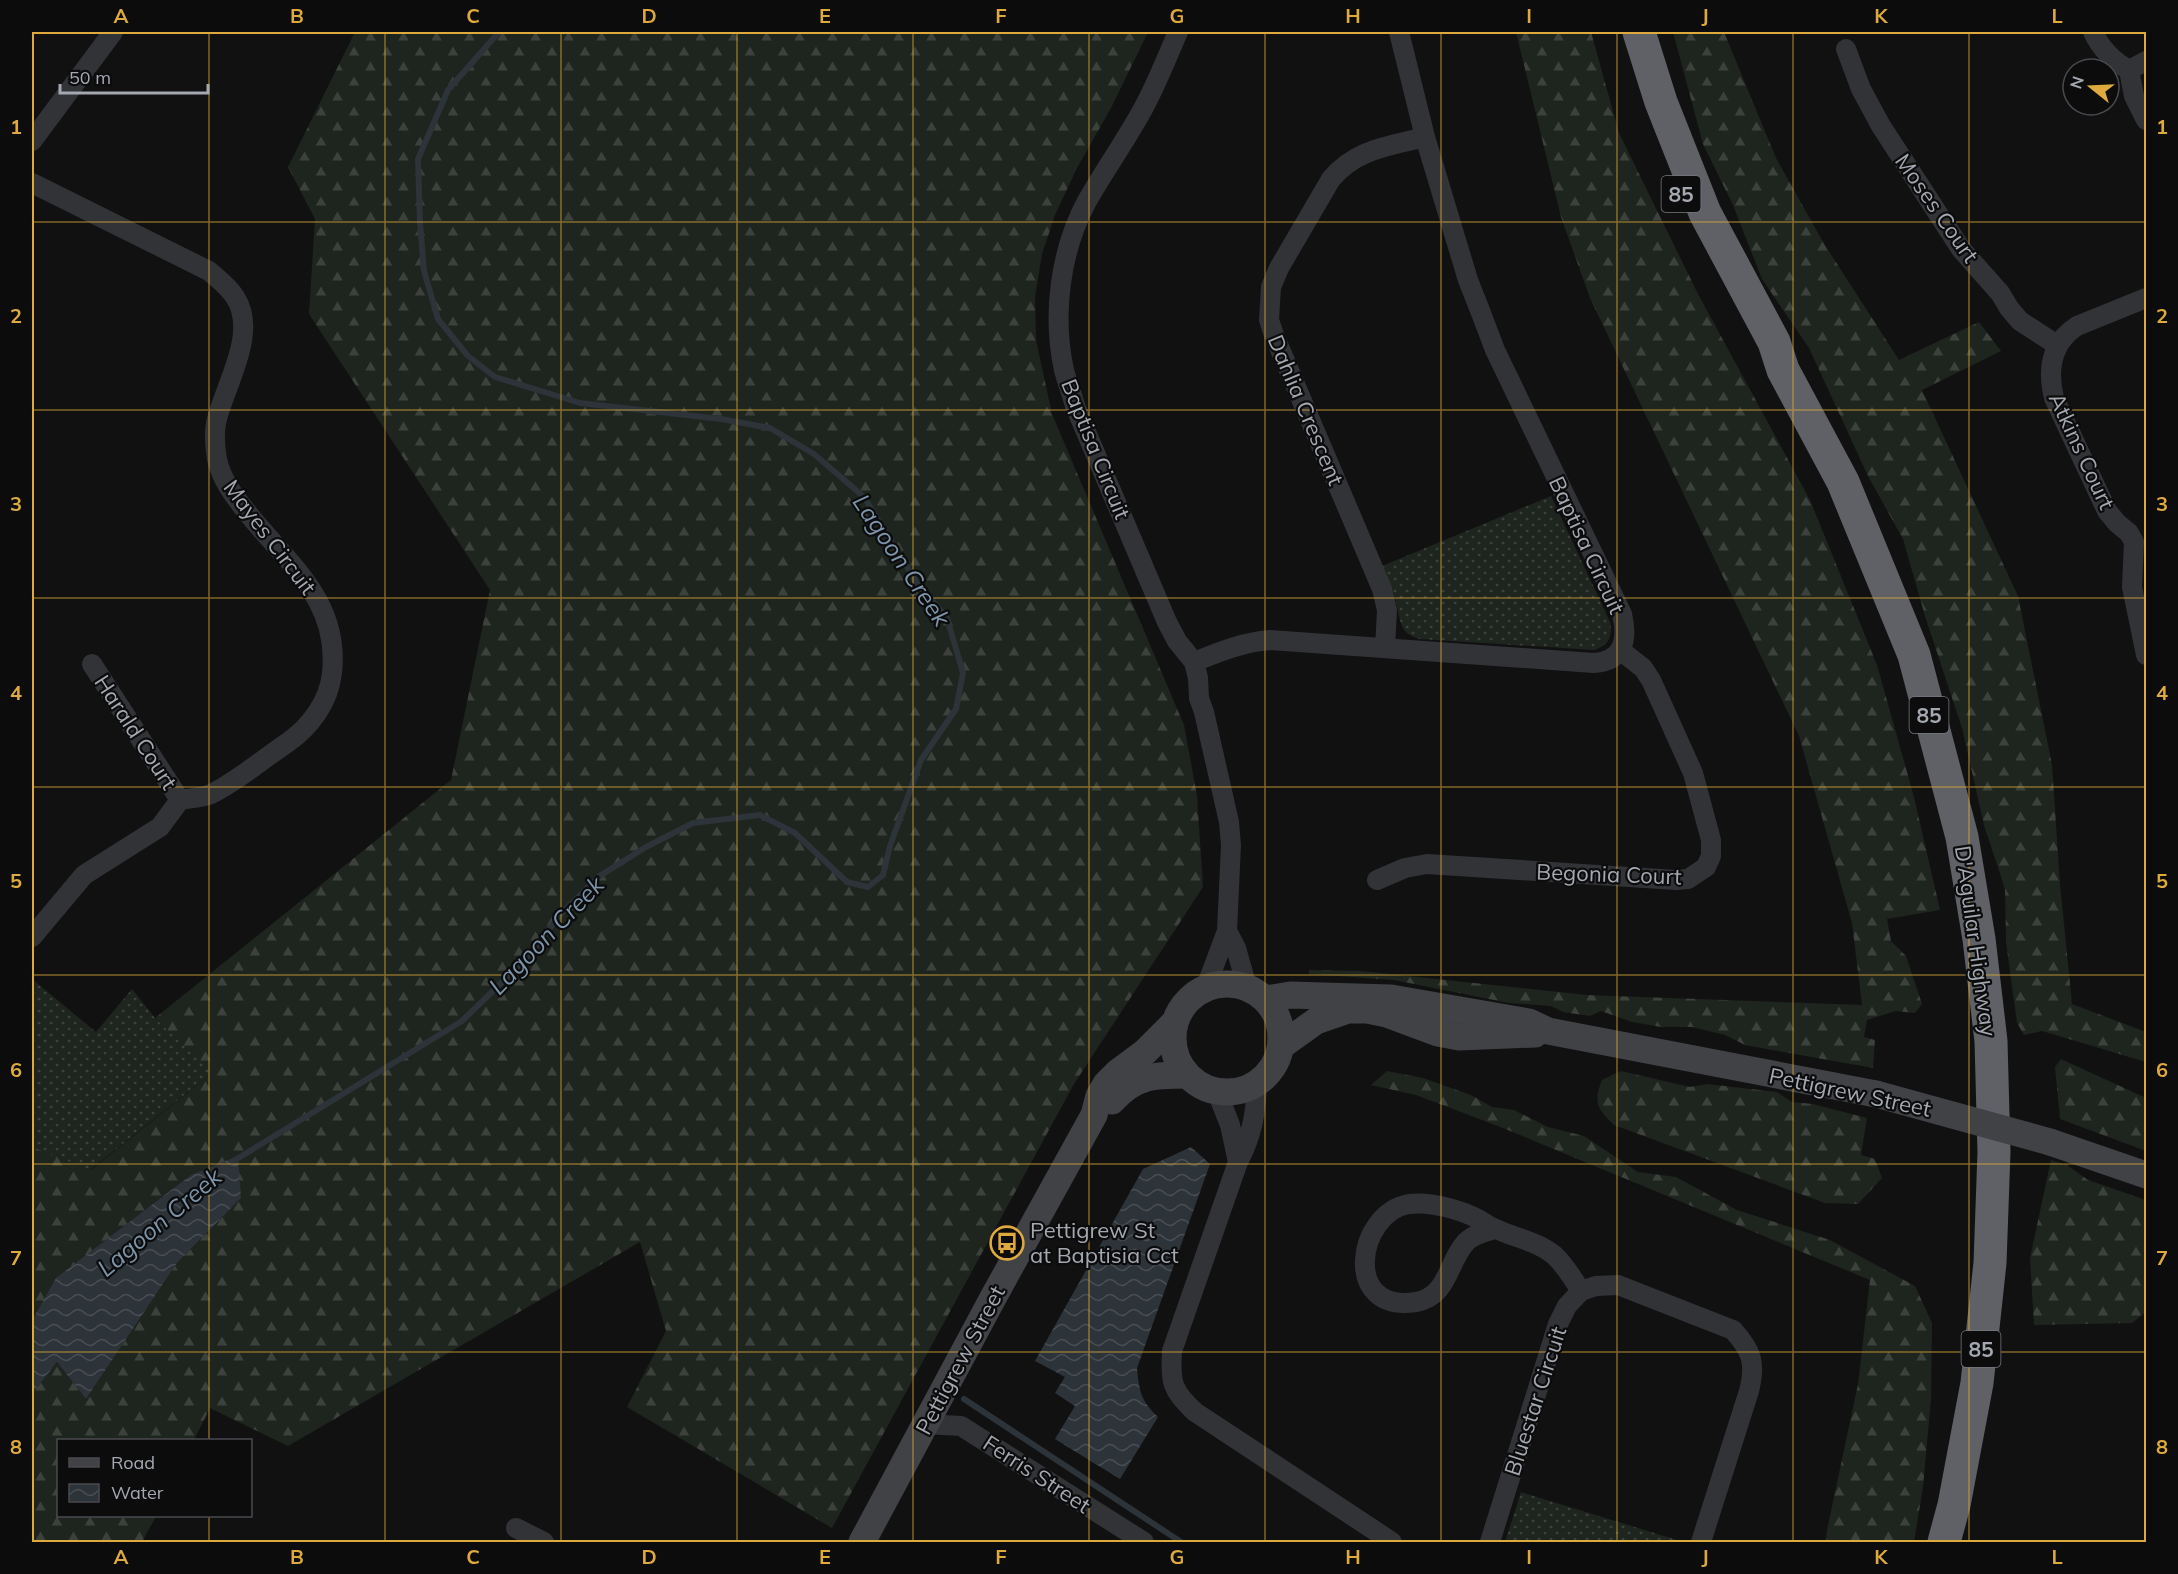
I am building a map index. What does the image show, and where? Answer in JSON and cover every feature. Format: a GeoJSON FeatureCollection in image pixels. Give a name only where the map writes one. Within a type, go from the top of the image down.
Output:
{"type":"FeatureCollection","features":[{"type":"Feature","properties":{"kind":"highway","name":"D'Aguilar Highway"},"geometry":{"type":"LineString","coordinates":[[1621,32],[1644,110],[1694,225],[1763,347],[1783,370]]}},
{"type":"Feature","properties":{"kind":"highway","name":"D'Aguilar Highway"},"geometry":{"type":"LineString","coordinates":[[1639,32],[1660,102],[1705,213],[1774,342],[1783,370],[1843,482],[1914,655],[1962,837],[1979,939],[1991,1041],[1994,1152],[1990,1263],[1977,1383],[1954,1505],[1944,1542]]}},
{"type":"Feature","properties":{"kind":"main road"},"geometry":{"type":"LineString","coordinates":[[1227,983],[1257,993],[1276,1013],[1281,1029],[1281,1046],[1272,1067],[1257,1083],[1244,1090],[1217,1092],[1201,1086],[1187,1075],[1176,1060],[1172,1042],[1174,1023],[1181,1008],[1192,995],[1206,987],[1227,983]]}},
{"type":"Feature","properties":{"kind":"main road","name":"Pettigrew Street"},"geometry":{"type":"LineString","coordinates":[[1257,993],[1389,998],[1529,1022],[1548,1031],[1876,1094],[2050,1142],[2146,1175]]}},
{"type":"Feature","properties":{"kind":"main road","name":"Pettigrew Street"},"geometry":{"type":"LineString","coordinates":[[1281,1046],[1316,1021],[1348,1010],[1367,1010],[1387,1014],[1438,1033],[1458,1037],[1528,1035],[1548,1031]]}},
{"type":"Feature","properties":{"kind":"main road","name":"Pettigrew Street"},"geometry":{"type":"LineString","coordinates":[[862,1542],[1094,1114],[1099,1096],[1106,1084],[1145,1052],[1174,1023]]}},
{"type":"Feature","properties":{"kind":"main road","name":"Pettigrew Street"},"geometry":{"type":"LineString","coordinates":[[1094,1114],[1109,1105],[1120,1092],[1134,1082],[1160,1075],[1187,1075]]}},
{"type":"Feature","properties":{"kind":"street"},"geometry":{"type":"LineString","coordinates":[[32,141],[113,32]]}},
{"type":"Feature","properties":{"kind":"street","name":"Baptisa Circuit"},"geometry":{"type":"LineString","coordinates":[[1178,32],[1144,107],[1086,202],[1072,238],[1062,276],[1059,310],[1064,371],[1075,406],[1167,622],[1177,641],[1194,662],[1198,678],[1199,698],[1229,822],[1227,931],[1206,987]]}},
{"type":"Feature","properties":{"kind":"street","name":"Baptisa Circuit"},"geometry":{"type":"LineString","coordinates":[[1399,32],[1425,137],[1468,280],[1495,350],[1622,614],[1625,639],[1620,650]]}},
{"type":"Feature","properties":{"kind":"street"},"geometry":{"type":"LineString","coordinates":[[2093,32],[2114,62],[2129,70]]}},
{"type":"Feature","properties":{"kind":"street","name":"Moses Court"},"geometry":{"type":"LineString","coordinates":[[1846,49],[1861,89],[1881,126],[1961,249],[2000,293],[2020,321],[2057,345]]}},
{"type":"Feature","properties":{"kind":"street"},"geometry":{"type":"LineString","coordinates":[[2129,70],[2146,61]]}},
{"type":"Feature","properties":{"kind":"street"},"geometry":{"type":"LineString","coordinates":[[2129,70],[2134,96],[2146,120]]}},
{"type":"Feature","properties":{"kind":"street","name":"Dahlia Crescent"},"geometry":{"type":"LineString","coordinates":[[1385,648],[1387,610],[1382,589],[1274,335],[1269,320],[1269,303],[1271,287],[1280,268],[1331,178],[1341,166],[1357,155],[1425,137]]}},
{"type":"Feature","properties":{"kind":"street","name":"Mayes Circuit"},"geometry":{"type":"LineString","coordinates":[[32,183],[209,271],[236,298],[242,316],[243,338],[216,426],[215,442],[218,462],[224,480],[237,500],[308,584],[322,606],[331,631],[334,655],[328,689],[315,717],[300,735],[210,794],[180,800]]}},
{"type":"Feature","properties":{"kind":"street"},"geometry":{"type":"LineString","coordinates":[[2057,345],[2067,332],[2077,326],[2146,298]]}},
{"type":"Feature","properties":{"kind":"street","name":"Atkins Court"},"geometry":{"type":"LineString","coordinates":[[2057,345],[2050,364],[2050,382],[2054,398],[2107,511],[2116,523],[2140,540],[2132,587],[2146,655]]}},
{"type":"Feature","properties":{"kind":"street"},"geometry":{"type":"LineString","coordinates":[[1194,662],[1252,641],[1269,640],[1594,663],[1604,663],[1620,650]]}},
{"type":"Feature","properties":{"kind":"street","name":"Begonia Court"},"geometry":{"type":"LineString","coordinates":[[1377,880],[1406,868],[1427,864],[1676,880],[1688,879],[1706,867],[1711,856],[1711,840],[1694,773],[1647,674],[1643,668],[1620,650]]}},
{"type":"Feature","properties":{"kind":"street","name":"Harald Court"},"geometry":{"type":"LineString","coordinates":[[93,664],[180,800]]}},
{"type":"Feature","properties":{"kind":"street"},"geometry":{"type":"LineString","coordinates":[[32,937],[84,875],[160,827],[180,800]]}},
{"type":"Feature","properties":{"kind":"street","name":"Baptisa Circuit"},"geometry":{"type":"LineString","coordinates":[[1227,931],[1257,993]]}},
{"type":"Feature","properties":{"kind":"street"},"geometry":{"type":"LineString","coordinates":[[1257,1083],[1256,1106],[1248,1142],[1238,1162],[1172,1351],[1173,1384],[1180,1398],[1195,1412],[1392,1542]]}},
{"type":"Feature","properties":{"kind":"street"},"geometry":{"type":"LineString","coordinates":[[1217,1092],[1230,1125],[1238,1162]]}},
{"type":"Feature","properties":{"kind":"street"},"geometry":{"type":"LineString","coordinates":[[1495,1229],[1477,1234],[1468,1240],[1458,1251],[1442,1286],[1431,1296],[1419,1302],[1393,1302],[1380,1297],[1365,1275],[1363,1261],[1366,1246],[1383,1220],[1396,1208],[1410,1204],[1436,1206],[1478,1219],[1495,1229],[1539,1246],[1554,1255],[1581,1291],[1596,1286],[1618,1285],[1733,1330],[1745,1343],[1752,1358],[1754,1374],[1701,1542]]}},
{"type":"Feature","properties":{"kind":"street","name":"Bluestar Circuit"},"geometry":{"type":"LineString","coordinates":[[1490,1542],[1558,1324],[1567,1306],[1581,1291]]}},
{"type":"Feature","properties":{"kind":"street","name":"Ferris Street"},"geometry":{"type":"LineString","coordinates":[[924,1424],[961,1426],[1144,1542]]}},
{"type":"Feature","properties":{"kind":"street"},"geometry":{"type":"LineString","coordinates":[[516,1527],[544,1542]]}},
{"type":"Feature","properties":{"kind":"green space"},"geometry":{"type":"Polygon","coordinates":[[[355,32],[1148,32],[1055,215],[1042,254],[1035,297],[1036,340],[1052,414],[1184,725],[1197,796],[1203,887],[1074,1084],[832,1528],[627,1407],[666,1331],[640,1242],[288,1446],[210,1408],[194,1439],[57,1439],[57,1517],[155,1517],[142,1542],[32,1542],[32,1394],[57,1362],[86,1399],[177,1263],[241,1198],[56,1278],[32,1320],[32,1151],[35,1148],[91,1170],[212,1073],[155,1018],[451,780],[490,590],[309,314],[315,219],[288,167],[355,32]]]}},
{"type":"Feature","properties":{"kind":"green space"},"geometry":{"type":"Polygon","coordinates":[[[1516,32],[1591,32],[1619,133],[1698,294],[1810,500],[1877,665],[1914,797],[1940,910],[1887,919],[1891,941],[1906,956],[1922,1004],[1915,1013],[1896,1011],[1867,1020],[1864,1037],[1875,1040],[1873,1068],[1745,1045],[1725,1035],[1692,1027],[1661,1027],[1632,1022],[1601,1011],[1590,1016],[1563,1012],[1551,1006],[1509,1003],[1394,980],[1309,974],[1309,970],[1361,971],[1587,995],[1862,1005],[1852,923],[1799,736],[1590,298],[1561,217],[1516,32]]]}},
{"type":"Feature","properties":{"kind":"green space"},"geometry":{"type":"Polygon","coordinates":[[[1673,32],[1724,32],[1776,158],[1823,242],[1899,360],[1979,322],[2001,351],[1922,390],[2018,596],[2052,765],[2060,884],[2072,1004],[2146,1032],[2146,1062],[2042,1031],[2024,1035],[2017,1023],[2006,942],[2005,889],[1984,825],[1962,728],[1925,616],[1903,539],[1868,476],[1809,348],[1762,279],[1733,205],[1703,144],[1673,32]]]}},
{"type":"Feature","properties":{"kind":"green space"},"geometry":{"type":"Polygon","coordinates":[[[1551,496],[1610,622],[1611,632],[1606,643],[1594,650],[1420,639],[1404,629],[1382,566],[1551,496]]]}},
{"type":"Feature","properties":{"kind":"green space"},"geometry":{"type":"Polygon","coordinates":[[[32,979],[96,1032],[132,989],[155,1018],[213,1072],[90,1170],[32,1148],[32,979]]]}},
{"type":"Feature","properties":{"kind":"green space"},"geometry":{"type":"Polygon","coordinates":[[[2061,1059],[2146,1098],[2146,1151],[2060,1119],[2055,1067],[2061,1059]]]}},
{"type":"Feature","properties":{"kind":"green space"},"geometry":{"type":"Polygon","coordinates":[[[1387,1071],[1423,1078],[1471,1095],[1492,1107],[1514,1110],[1548,1127],[1584,1136],[1638,1172],[1676,1177],[1737,1210],[1830,1240],[1915,1286],[1932,1323],[1931,1399],[1923,1487],[1914,1542],[1826,1542],[1858,1384],[1870,1280],[1503,1128],[1416,1095],[1371,1085],[1387,1071]]]}},
{"type":"Feature","properties":{"kind":"green space"},"geometry":{"type":"Polygon","coordinates":[[[1621,1071],[1690,1087],[1707,1084],[1777,1092],[1792,1102],[1813,1104],[1867,1118],[1861,1155],[1875,1159],[1882,1178],[1858,1204],[1825,1203],[1614,1125],[1600,1109],[1597,1100],[1602,1080],[1621,1071]]]}},
{"type":"Feature","properties":{"kind":"green space"},"geometry":{"type":"Polygon","coordinates":[[[2051,1160],[2067,1165],[2088,1180],[2146,1200],[2146,1312],[2132,1323],[2034,1325],[2030,1258],[2051,1160]]]}},
{"type":"Feature","properties":{"kind":"green space"},"geometry":{"type":"Polygon","coordinates":[[[1521,1492],[1677,1540],[1686,1542],[1505,1542],[1521,1492]]]}},
{"type":"Feature","properties":{"kind":"water"},"geometry":{"type":"Polygon","coordinates":[[[1191,1147],[1210,1164],[1137,1368],[1142,1395],[1158,1417],[1120,1479],[1055,1439],[1075,1406],[1055,1393],[1065,1377],[1035,1361],[1143,1169],[1191,1147]]]}},
{"type":"Feature","properties":{"kind":"water"},"geometry":{"type":"Polygon","coordinates":[[[238,1156],[241,1198],[177,1263],[86,1399],[57,1362],[32,1394],[32,1320],[56,1278],[191,1175],[238,1156]]]}},
{"type":"Feature","properties":{"kind":"waterway","name":"Lagoon Creek"},"geometry":{"type":"LineString","coordinates":[[232,1162],[462,1021],[527,958],[561,914],[598,877],[646,847],[693,823],[760,815],[795,833],[847,882],[868,887],[883,875],[890,846],[921,760],[956,709],[963,673],[947,618],[917,583],[864,497],[814,454],[770,428],[721,419],[580,403],[495,377],[468,356],[438,319],[424,271],[418,159],[448,90],[499,32]]}},
{"type":"Feature","properties":{"kind":"waterway"},"geometry":{"type":"LineString","coordinates":[[964,1399],[1181,1542]]}},
{"type":"Feature","properties":{"kind":"place","name":"Pettigrew St at Baptisia Cct"},"geometry":{"type":"Point","coordinates":[1007,1243]}}]}
